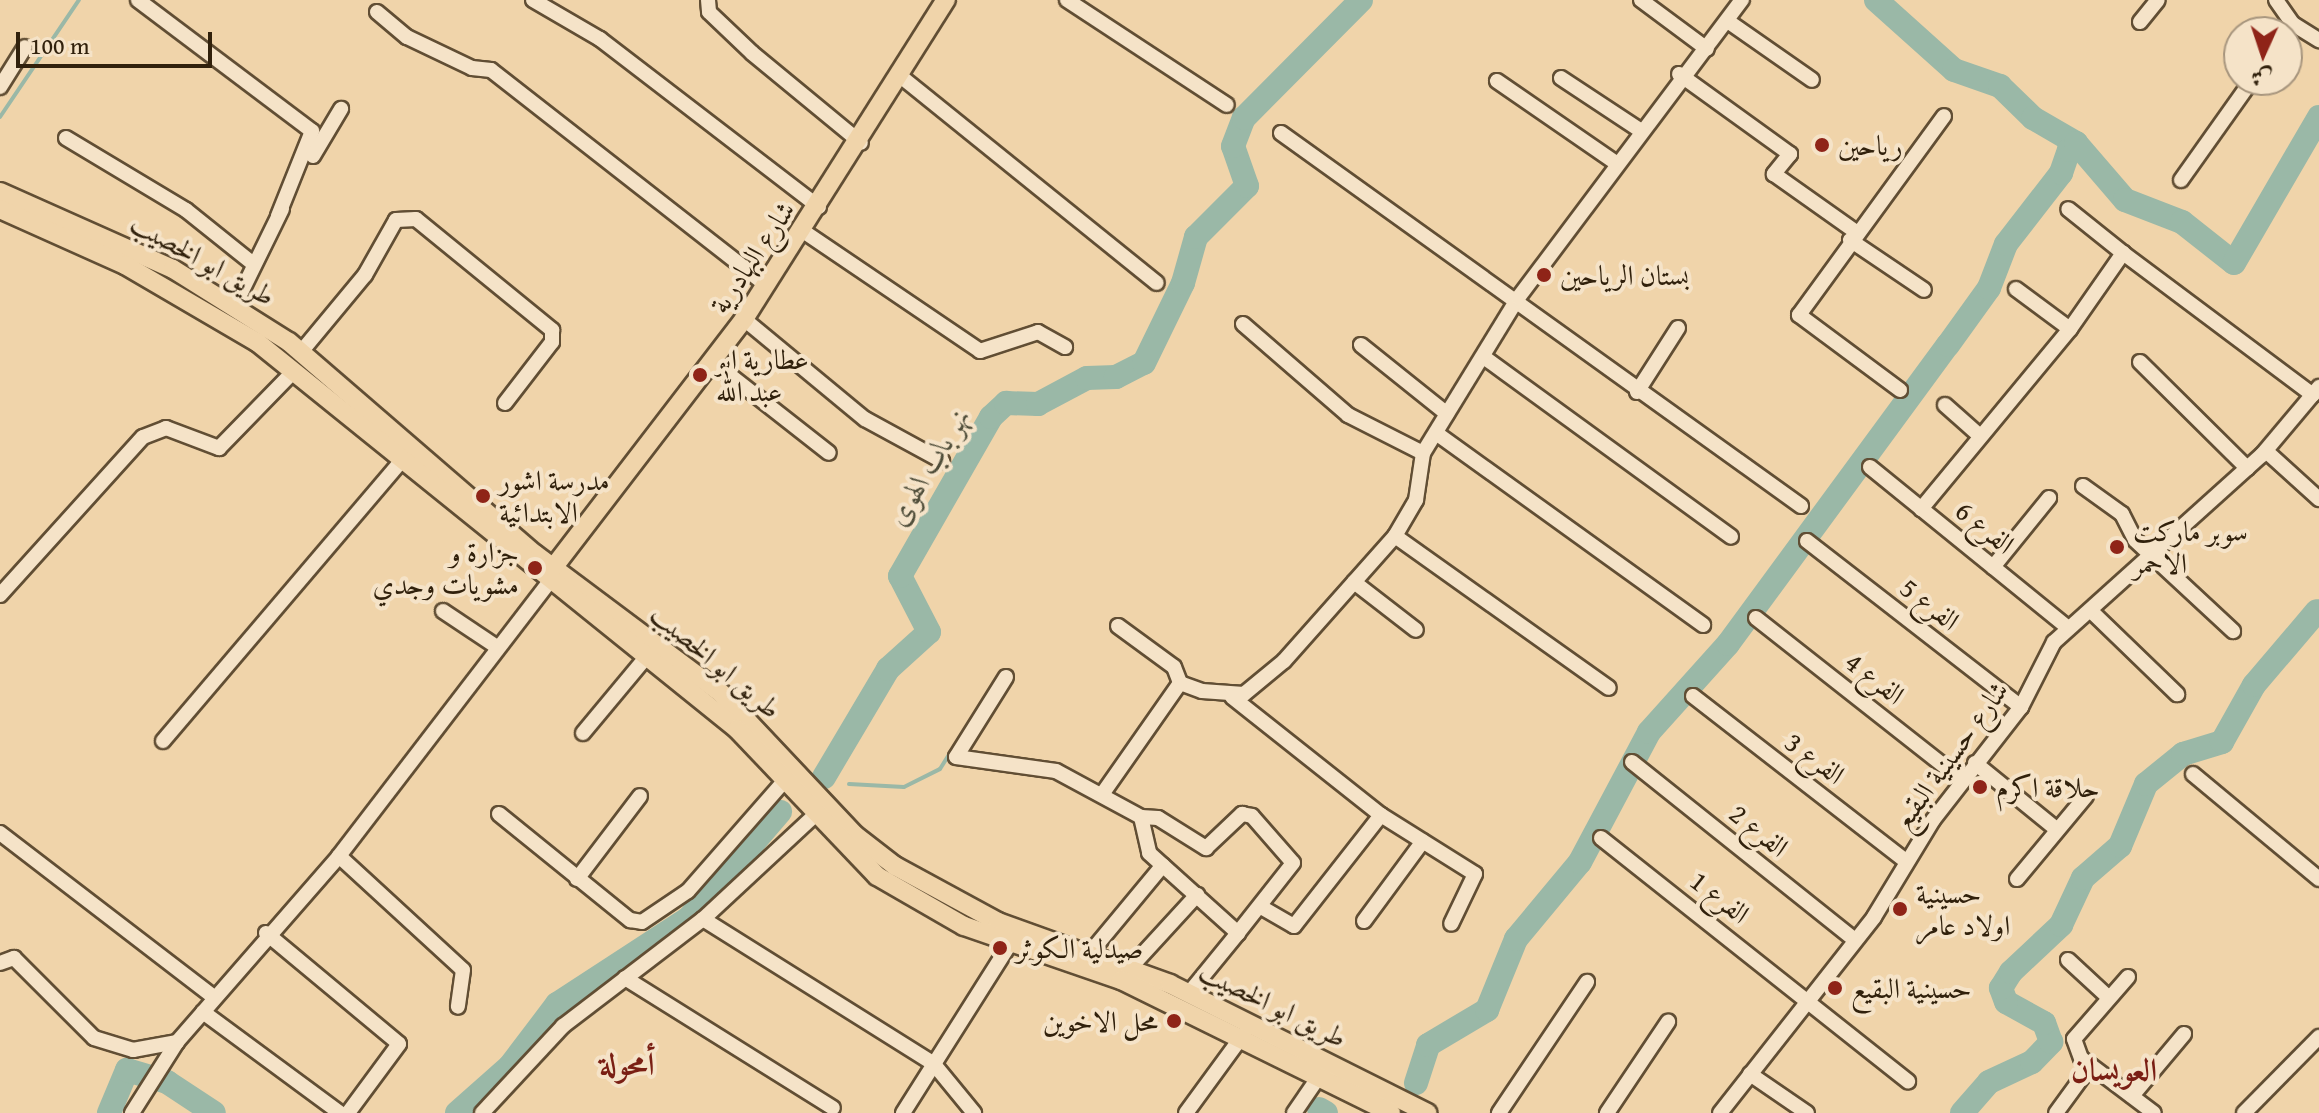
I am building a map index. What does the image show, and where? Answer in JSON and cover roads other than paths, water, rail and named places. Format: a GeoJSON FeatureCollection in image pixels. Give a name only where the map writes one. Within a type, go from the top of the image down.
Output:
{"type":"FeatureCollection","features":[{"type":"Feature","properties":{"kind":"main road","name":"شارع البهادرية"},"geometry":{"type":"LineString","coordinates":[[551,575],[744,319],[861,143],[946,0]]}},
{"type":"Feature","properties":{"kind":"main road","name":"طريق ابو الخصيب"},"geometry":{"type":"LineString","coordinates":[[0,192],[131,249],[235,305],[301,352],[321,381],[401,461],[551,575],[721,693],[868,846],[945,906],[1010,944],[1121,980],[1243,1035],[1391,1113]]}},
{"type":"Feature","properties":{"kind":"main road","name":"طريق ابو الخصيب"},"geometry":{"type":"LineString","coordinates":[[0,209],[195,302],[294,371],[321,381],[648,655],[786,779],[815,815],[877,876],[945,906],[1131,967],[1428,1113]]}},
{"type":"Feature","properties":{"kind":"street"},"geometry":{"type":"LineString","coordinates":[[138,0],[312,131],[278,216]]}},
{"type":"Feature","properties":{"kind":"street"},"geometry":{"type":"LineString","coordinates":[[533,0],[600,39],[819,207]]}},
{"type":"Feature","properties":{"kind":"street"},"geometry":{"type":"LineString","coordinates":[[696,0],[708,6],[861,143]]}},
{"type":"Feature","properties":{"kind":"street"},"geometry":{"type":"LineString","coordinates":[[1067,0],[1227,105]]}},
{"type":"Feature","properties":{"kind":"street"},"geometry":{"type":"LineString","coordinates":[[1641,0],[1707,49]]}},
{"type":"Feature","properties":{"kind":"street"},"geometry":{"type":"LineString","coordinates":[[1232,697],[1284,661],[1395,536],[1416,500],[1423,453],[1485,358],[1513,306],[1679,74],[1707,49],[1742,0]]}},
{"type":"Feature","properties":{"kind":"street"},"geometry":{"type":"LineString","coordinates":[[2140,22],[2158,0]]}},
{"type":"Feature","properties":{"kind":"street"},"geometry":{"type":"LineString","coordinates":[[377,12],[407,37],[472,68],[491,70],[766,285]]}},
{"type":"Feature","properties":{"kind":"street"},"geometry":{"type":"LineString","coordinates":[[1729,22],[1812,80]]}},
{"type":"Feature","properties":{"kind":"street"},"geometry":{"type":"LineString","coordinates":[[0,87],[25,47]]}},
{"type":"Feature","properties":{"kind":"street"},"geometry":{"type":"LineString","coordinates":[[1679,74],[1790,154],[1774,174],[1924,290]]}},
{"type":"Feature","properties":{"kind":"street"},"geometry":{"type":"LineString","coordinates":[[899,75],[1157,283]]}},
{"type":"Feature","properties":{"kind":"street"},"geometry":{"type":"LineString","coordinates":[[1561,78],[1640,130]]}},
{"type":"Feature","properties":{"kind":"street"},"geometry":{"type":"LineString","coordinates":[[1497,81],[1616,163]]}},
{"type":"Feature","properties":{"kind":"street"},"geometry":{"type":"LineString","coordinates":[[2181,180],[2241,96]]}},
{"type":"Feature","properties":{"kind":"street"},"geometry":{"type":"LineString","coordinates":[[235,305],[251,262],[341,109]]}},
{"type":"Feature","properties":{"kind":"street"},"geometry":{"type":"LineString","coordinates":[[1900,390],[1799,315],[1853,236],[1944,116]]}},
{"type":"Feature","properties":{"kind":"street"},"geometry":{"type":"LineString","coordinates":[[1281,133],[1513,306],[1801,506]]}},
{"type":"Feature","properties":{"kind":"street"},"geometry":{"type":"LineString","coordinates":[[66,138],[186,210],[251,262]]}},
{"type":"Feature","properties":{"kind":"street"},"geometry":{"type":"LineString","coordinates":[[2068,209],[2123,253],[2316,391]]}},
{"type":"Feature","properties":{"kind":"street"},"geometry":{"type":"LineString","coordinates":[[301,352],[365,275],[396,220],[416,219],[552,330],[552,342],[505,403]]}},
{"type":"Feature","properties":{"kind":"street"},"geometry":{"type":"LineString","coordinates":[[803,231],[980,351],[1038,332],[1065,347]]}},
{"type":"Feature","properties":{"kind":"street"},"geometry":{"type":"LineString","coordinates":[[1921,509],[1979,435],[2070,329],[2123,253]]}},
{"type":"Feature","properties":{"kind":"street"},"geometry":{"type":"LineString","coordinates":[[2016,289],[2070,329]]}},
{"type":"Feature","properties":{"kind":"street"},"geometry":{"type":"LineString","coordinates":[[744,319],[865,419],[942,461]]}},
{"type":"Feature","properties":{"kind":"street"},"geometry":{"type":"LineString","coordinates":[[1243,324],[1348,415],[1423,453]]}},
{"type":"Feature","properties":{"kind":"street"},"geometry":{"type":"LineString","coordinates":[[1637,392],[1678,328]]}},
{"type":"Feature","properties":{"kind":"street"},"geometry":{"type":"LineString","coordinates":[[1361,345],[1447,414]]}},
{"type":"Feature","properties":{"kind":"street"},"geometry":{"type":"LineString","coordinates":[[1485,358],[1731,537]]}},
{"type":"Feature","properties":{"kind":"street"},"geometry":{"type":"LineString","coordinates":[[713,362],[829,453]]}},
{"type":"Feature","properties":{"kind":"street"},"geometry":{"type":"LineString","coordinates":[[2140,362],[2247,468]]}},
{"type":"Feature","properties":{"kind":"street"},"geometry":{"type":"LineString","coordinates":[[0,595],[143,437],[166,428],[219,448],[294,371]]}},
{"type":"Feature","properties":{"kind":"street","name":"شارع حسينية البقيع"},"geometry":{"type":"LineString","coordinates":[[1720,1113],[1854,939],[1962,780],[2021,707],[2067,627],[2091,611],[2266,451],[2316,391]]}},
{"type":"Feature","properties":{"kind":"street"},"geometry":{"type":"LineString","coordinates":[[1945,405],[1979,435]]}},
{"type":"Feature","properties":{"kind":"street"},"geometry":{"type":"LineString","coordinates":[[1436,433],[1703,625]]}},
{"type":"Feature","properties":{"kind":"street"},"geometry":{"type":"LineString","coordinates":[[2266,451],[2319,499]]}},
{"type":"Feature","properties":{"kind":"street"},"geometry":{"type":"LineString","coordinates":[[163,741],[401,461]]}},
{"type":"Feature","properties":{"kind":"street","name":"الفرع 6"},"geometry":{"type":"LineString","coordinates":[[1870,467],[2067,627]]}},
{"type":"Feature","properties":{"kind":"street"},"geometry":{"type":"LineString","coordinates":[[2083,486],[2122,514],[2152,554],[2233,631]]}},
{"type":"Feature","properties":{"kind":"street"},"geometry":{"type":"LineString","coordinates":[[1993,567],[2049,498]]}},
{"type":"Feature","properties":{"kind":"street"},"geometry":{"type":"LineString","coordinates":[[1395,536],[1609,688]]}},
{"type":"Feature","properties":{"kind":"street","name":"الفرع 5"},"geometry":{"type":"LineString","coordinates":[[1807,541],[2021,707]]}},
{"type":"Feature","properties":{"kind":"street"},"geometry":{"type":"LineString","coordinates":[[132,1113],[172,1048],[266,933],[339,856],[551,575]]}},
{"type":"Feature","properties":{"kind":"street"},"geometry":{"type":"LineString","coordinates":[[1354,582],[1416,630]]}},
{"type":"Feature","properties":{"kind":"street"},"geometry":{"type":"LineString","coordinates":[[443,611],[497,647]]}},
{"type":"Feature","properties":{"kind":"street"},"geometry":{"type":"LineString","coordinates":[[2091,611],[2177,694]]}},
{"type":"Feature","properties":{"kind":"street","name":"الفرع 4"},"geometry":{"type":"LineString","coordinates":[[1756,618],[1962,780]]}},
{"type":"Feature","properties":{"kind":"street"},"geometry":{"type":"LineString","coordinates":[[1118,626],[1174,667],[1180,683]]}},
{"type":"Feature","properties":{"kind":"street"},"geometry":{"type":"LineString","coordinates":[[583,733],[648,655]]}},
{"type":"Feature","properties":{"kind":"street"},"geometry":{"type":"LineString","coordinates":[[1006,677],[956,757],[1056,771],[1103,793],[1141,817],[1158,818],[1206,848],[1242,814],[1252,816],[1293,863],[1261,907],[1189,993]]}},
{"type":"Feature","properties":{"kind":"street"},"geometry":{"type":"LineString","coordinates":[[1180,683],[1232,697],[1381,815],[1475,874],[1451,924]]}},
{"type":"Feature","properties":{"kind":"street"},"geometry":{"type":"LineString","coordinates":[[1103,793],[1180,683]]}},
{"type":"Feature","properties":{"kind":"street","name":"الفرع 3"},"geometry":{"type":"LineString","coordinates":[[1693,696],[1906,861]]}},
{"type":"Feature","properties":{"kind":"street","name":"الفرع 2"},"geometry":{"type":"LineString","coordinates":[[1632,762],[1854,939]]}},
{"type":"Feature","properties":{"kind":"street"},"geometry":{"type":"LineString","coordinates":[[1975,763],[2055,828]]}},
{"type":"Feature","properties":{"kind":"street"},"geometry":{"type":"LineString","coordinates":[[2193,774],[2317,872]]}},
{"type":"Feature","properties":{"kind":"street"},"geometry":{"type":"LineString","coordinates":[[499,814],[630,920],[658,917],[786,779]]}},
{"type":"Feature","properties":{"kind":"street"},"geometry":{"type":"LineString","coordinates":[[577,879],[640,796]]}},
{"type":"Feature","properties":{"kind":"street"},"geometry":{"type":"LineString","coordinates":[[2017,879],[2055,828],[2086,796]]}},
{"type":"Feature","properties":{"kind":"street"},"geometry":{"type":"LineString","coordinates":[[482,1113],[563,1026],[703,919],[815,815]]}},
{"type":"Feature","properties":{"kind":"street"},"geometry":{"type":"LineString","coordinates":[[1261,907],[1294,926],[1381,815]]}},
{"type":"Feature","properties":{"kind":"street"},"geometry":{"type":"LineString","coordinates":[[1141,817],[1146,847],[1238,933]]}},
{"type":"Feature","properties":{"kind":"street"},"geometry":{"type":"LineString","coordinates":[[0,833],[214,997]]}},
{"type":"Feature","properties":{"kind":"street","name":"الفرع 1"},"geometry":{"type":"LineString","coordinates":[[1601,838],[1908,1081]]}},
{"type":"Feature","properties":{"kind":"street"},"geometry":{"type":"LineString","coordinates":[[1364,921],[1423,841]]}},
{"type":"Feature","properties":{"kind":"street"},"geometry":{"type":"LineString","coordinates":[[339,856],[463,970],[458,1007]]}},
{"type":"Feature","properties":{"kind":"street"},"geometry":{"type":"LineString","coordinates":[[1090,953],[1163,865]]}},
{"type":"Feature","properties":{"kind":"street"},"geometry":{"type":"LineString","coordinates":[[1131,967],[1197,895]]}},
{"type":"Feature","properties":{"kind":"street"},"geometry":{"type":"LineString","coordinates":[[703,919],[933,1063],[974,1113]]}},
{"type":"Feature","properties":{"kind":"street"},"geometry":{"type":"LineString","coordinates":[[266,933],[399,1044],[348,1113]]}},
{"type":"Feature","properties":{"kind":"street"},"geometry":{"type":"LineString","coordinates":[[903,1113],[1010,944]]}},
{"type":"Feature","properties":{"kind":"street"},"geometry":{"type":"LineString","coordinates":[[0,945],[7,960],[94,1038],[133,1050],[172,1048]]}},
{"type":"Feature","properties":{"kind":"street"},"geometry":{"type":"LineString","coordinates":[[2068,960],[2108,997]]}},
{"type":"Feature","properties":{"kind":"street"},"geometry":{"type":"LineString","coordinates":[[2128,977],[2074,1039],[2091,1065],[2154,1113]]}},
{"type":"Feature","properties":{"kind":"street"},"geometry":{"type":"LineString","coordinates":[[625,978],[833,1108]]}},
{"type":"Feature","properties":{"kind":"street"},"geometry":{"type":"LineString","coordinates":[[1499,1113],[1587,982]]}},
{"type":"Feature","properties":{"kind":"street"},"geometry":{"type":"LineString","coordinates":[[203,1012],[340,1113]]}},
{"type":"Feature","properties":{"kind":"street"},"geometry":{"type":"LineString","coordinates":[[1607,1113],[1668,1022]]}},
{"type":"Feature","properties":{"kind":"street"},"geometry":{"type":"LineString","coordinates":[[2132,1096],[2184,1034]]}},
{"type":"Feature","properties":{"kind":"street"},"geometry":{"type":"LineString","coordinates":[[1186,1113],[1243,1035]]}},
{"type":"Feature","properties":{"kind":"street"},"geometry":{"type":"LineString","coordinates":[[2244,1113],[2319,1037]]}},
{"type":"Feature","properties":{"kind":"street"},"geometry":{"type":"LineString","coordinates":[[2056,1113],[2091,1065]]}},
{"type":"Feature","properties":{"kind":"street"},"geometry":{"type":"LineString","coordinates":[[1750,1074],[1807,1113]]}},
{"type":"Feature","properties":{"kind":"street"},"geometry":{"type":"LineString","coordinates":[[1294,1113],[1320,1075]]}},
{"type":"Feature","properties":{"kind":"waterway"},"geometry":{"type":"LineString","coordinates":[[0,117],[79,0]]}},
{"type":"Feature","properties":{"kind":"waterway","name":"نهر باب الهوى"},"geometry":{"type":"LineString","coordinates":[[824,777],[888,669],[929,632],[900,576],[991,417],[1006,403],[1038,404],[1087,378],[1116,377],[1144,363],[1183,283],[1196,237],[1247,186],[1233,146],[1244,118],[1361,0]]}},
{"type":"Feature","properties":{"kind":"waterway"},"geometry":{"type":"LineString","coordinates":[[1876,0],[1954,70],[2000,86],[2033,118],[2076,143]]}},
{"type":"Feature","properties":{"kind":"waterway"},"geometry":{"type":"LineString","coordinates":[[1416,1083],[1428,1045],[1487,1010],[1516,939],[1580,862],[1649,732],[1728,644],[1948,345],[1989,288],[2006,244],[2061,173],[2069,150],[2076,143],[2125,200],[2182,222],[2234,263],[2319,117]]}},
{"type":"Feature","properties":{"kind":"waterway"},"geometry":{"type":"LineString","coordinates":[[1962,1113],[1989,1082],[2032,1062],[2051,1042],[2044,1023],[2006,1002],[2001,988],[2011,972],[2061,925],[2083,878],[2120,846],[2146,784],[2183,754],[2222,742],[2254,685],[2317,611]]}},
{"type":"Feature","properties":{"kind":"waterway"},"geometry":{"type":"LineString","coordinates":[[849,784],[904,787],[940,769],[952,750]]}},
{"type":"Feature","properties":{"kind":"waterway"},"geometry":{"type":"LineString","coordinates":[[457,1113],[510,1066],[557,1004],[689,918],[780,812]]}},
{"type":"Feature","properties":{"kind":"waterway"},"geometry":{"type":"LineString","coordinates":[[109,1113],[127,1070],[167,1082],[214,1113]]}},
{"type":"Feature","properties":{"kind":"waterway"},"geometry":{"type":"LineString","coordinates":[[1319,1109],[1326,1113]]}},
{"type":"Feature","properties":{"kind":"place","name":"رياحين"},"geometry":{"type":"Point","coordinates":[1822,145]}},
{"type":"Feature","properties":{"kind":"place","name":"بستان الرياحين"},"geometry":{"type":"Point","coordinates":[1544,275]}},
{"type":"Feature","properties":{"kind":"place","name":"عطارية ابو عبد الله"},"geometry":{"type":"Point","coordinates":[700,375]}},
{"type":"Feature","properties":{"kind":"place","name":"مدرسة اشور الابتدائية"},"geometry":{"type":"Point","coordinates":[483,496]}},
{"type":"Feature","properties":{"kind":"place","name":"سوبر ماركت الاحمر"},"geometry":{"type":"Point","coordinates":[2117,547]}},
{"type":"Feature","properties":{"kind":"place","name":"جزارة و مشويات وجدي"},"geometry":{"type":"Point","coordinates":[535,568]}},
{"type":"Feature","properties":{"kind":"place","name":"حلاقة اكرم"},"geometry":{"type":"Point","coordinates":[1980,787]}},
{"type":"Feature","properties":{"kind":"place","name":"حسينية اولاد عامر"},"geometry":{"type":"Point","coordinates":[1900,909]}},
{"type":"Feature","properties":{"kind":"place","name":"صيدلية الكوثر"},"geometry":{"type":"Point","coordinates":[1000,948]}},
{"type":"Feature","properties":{"kind":"place","name":"حسينية البقيع"},"geometry":{"type":"Point","coordinates":[1835,988]}},
{"type":"Feature","properties":{"kind":"place","name":"محل الاخوين"},"geometry":{"type":"Point","coordinates":[1174,1021]}},
{"type":"Feature","properties":{"kind":"district","name":"أمحولة"},"geometry":{"type":"Point","coordinates":[627,1064]}},
{"type":"Feature","properties":{"kind":"district","name":"العويسان"},"geometry":{"type":"Point","coordinates":[2114,1070]}}]}
